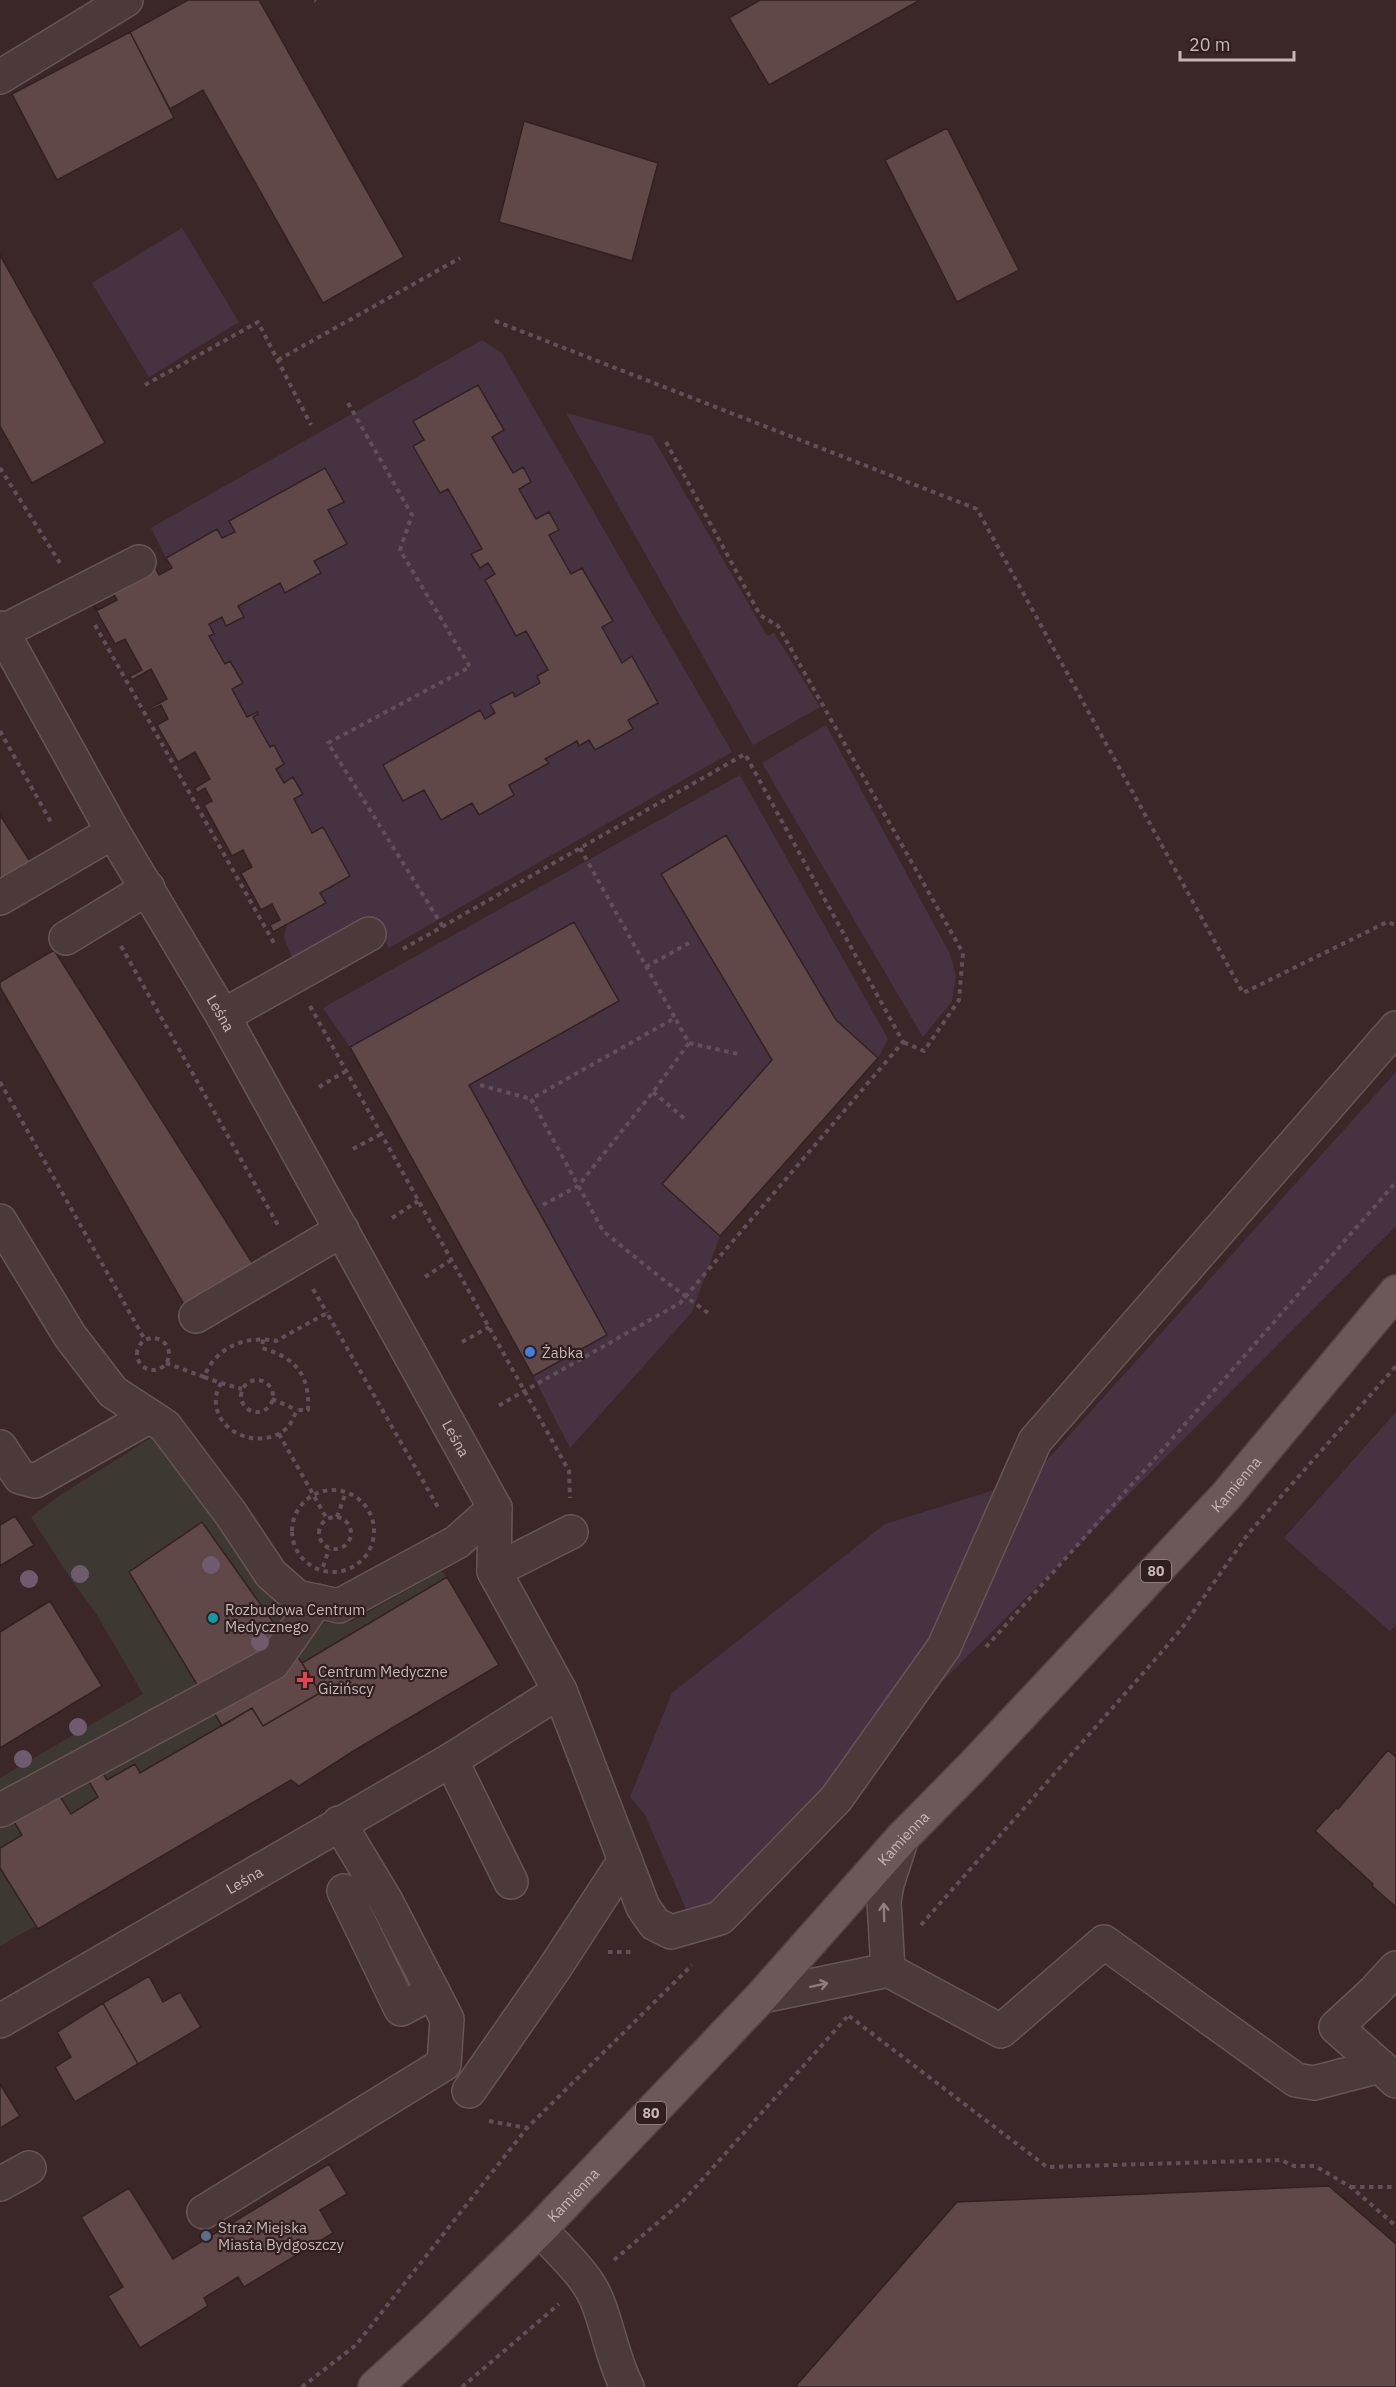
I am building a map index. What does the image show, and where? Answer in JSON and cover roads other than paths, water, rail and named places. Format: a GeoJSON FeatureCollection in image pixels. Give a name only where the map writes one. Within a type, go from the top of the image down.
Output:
{"type":"FeatureCollection","features":[{"type":"Feature","properties":{"kind":"main road","name":"Kamienna"},"geometry":{"type":"LineString","coordinates":[[383,2382],[540,2229],[762,1996],[902,1838],[972,1767],[1226,1496],[1396,1292]]}},
{"type":"Feature","properties":{"kind":"street"},"geometry":{"type":"LineString","coordinates":[[0,77],[126,0]]}},
{"type":"Feature","properties":{"kind":"street"},"geometry":{"type":"LineString","coordinates":[[1,630],[139,562]]}},
{"type":"Feature","properties":{"kind":"street","name":"Leśna"},"geometry":{"type":"LineString","coordinates":[[0,2020],[451,1760],[560,1691],[494,1571],[495,1508],[223,1016],[113,831],[1,630]]}},
{"type":"Feature","properties":{"kind":"street"},"geometry":{"type":"LineString","coordinates":[[0,898],[113,831]]}},
{"type":"Feature","properties":{"kind":"street"},"geometry":{"type":"LineString","coordinates":[[66,938],[148,888]]}},
{"type":"Feature","properties":{"kind":"street"},"geometry":{"type":"LineString","coordinates":[[223,1016],[369,934]]}},
{"type":"Feature","properties":{"kind":"street"},"geometry":{"type":"LineString","coordinates":[[560,1691],[644,1907],[655,1923],[670,1932],[720,1918],[836,1799],[944,1647],[1035,1441],[1396,1028]]}},
{"type":"Feature","properties":{"kind":"street"},"geometry":{"type":"LineString","coordinates":[[0,1221],[70,1336],[113,1392],[165,1426],[231,1514],[271,1574],[297,1597],[319,1586]]}},
{"type":"Feature","properties":{"kind":"street"},"geometry":{"type":"LineString","coordinates":[[196,1316],[342,1230]]}},
{"type":"Feature","properties":{"kind":"street"},"geometry":{"type":"LineString","coordinates":[[0,1447],[20,1476],[35,1481],[150,1416]]}},
{"type":"Feature","properties":{"kind":"street"},"geometry":{"type":"LineString","coordinates":[[319,1586],[339,1606],[457,1542],[495,1508]]}},
{"type":"Feature","properties":{"kind":"street"},"geometry":{"type":"LineString","coordinates":[[494,1571],[571,1532]]}},
{"type":"Feature","properties":{"kind":"street"},"geometry":{"type":"LineString","coordinates":[[1,1810],[273,1663],[319,1586]]}},
{"type":"Feature","properties":{"kind":"street"},"geometry":{"type":"LineString","coordinates":[[451,1760],[511,1882]]}},
{"type":"Feature","properties":{"kind":"street"},"geometry":{"type":"LineString","coordinates":[[204,2212],[444,2064],[447,2019],[386,1901],[339,1823]]}},
{"type":"Feature","properties":{"kind":"street"},"geometry":{"type":"LineString","coordinates":[[888,1970],[884,1901],[902,1838]]}},
{"type":"Feature","properties":{"kind":"street"},"geometry":{"type":"LineString","coordinates":[[469,2091],[554,1970],[626,1860]]}},
{"type":"Feature","properties":{"kind":"street"},"geometry":{"type":"LineString","coordinates":[[344,1891],[401,2009],[433,1992]]}},
{"type":"Feature","properties":{"kind":"street"},"geometry":{"type":"LineString","coordinates":[[762,1996],[888,1970],[1001,2031],[1104,1942],[1296,2080],[1314,2083],[1388,2073]]}},
{"type":"Feature","properties":{"kind":"street"},"geometry":{"type":"LineString","coordinates":[[1388,2073],[1336,2027],[1396,1968]]}},
{"type":"Feature","properties":{"kind":"street"},"geometry":{"type":"LineString","coordinates":[[0,2184],[29,2168]]}},
{"type":"Feature","properties":{"kind":"street"},"geometry":{"type":"LineString","coordinates":[[540,2229],[587,2282],[598,2301],[619,2371],[627,2387]]}},
{"type":"Feature","properties":{"kind":"place","name":"Żabka"},"geometry":{"type":"Point","coordinates":[530,1352]}},
{"type":"Feature","properties":{"kind":"place","name":"Rozbudowa Centrum Medycznego"},"geometry":{"type":"Point","coordinates":[213,1618]}},
{"type":"Feature","properties":{"kind":"place","name":"Centrum Medyczne Gizińscy"},"geometry":{"type":"Point","coordinates":[305,1680]}},
{"type":"Feature","properties":{"kind":"place","name":"Straż Miejska Miasta Bydgoszczy"},"geometry":{"type":"Point","coordinates":[206,2236]}}]}
